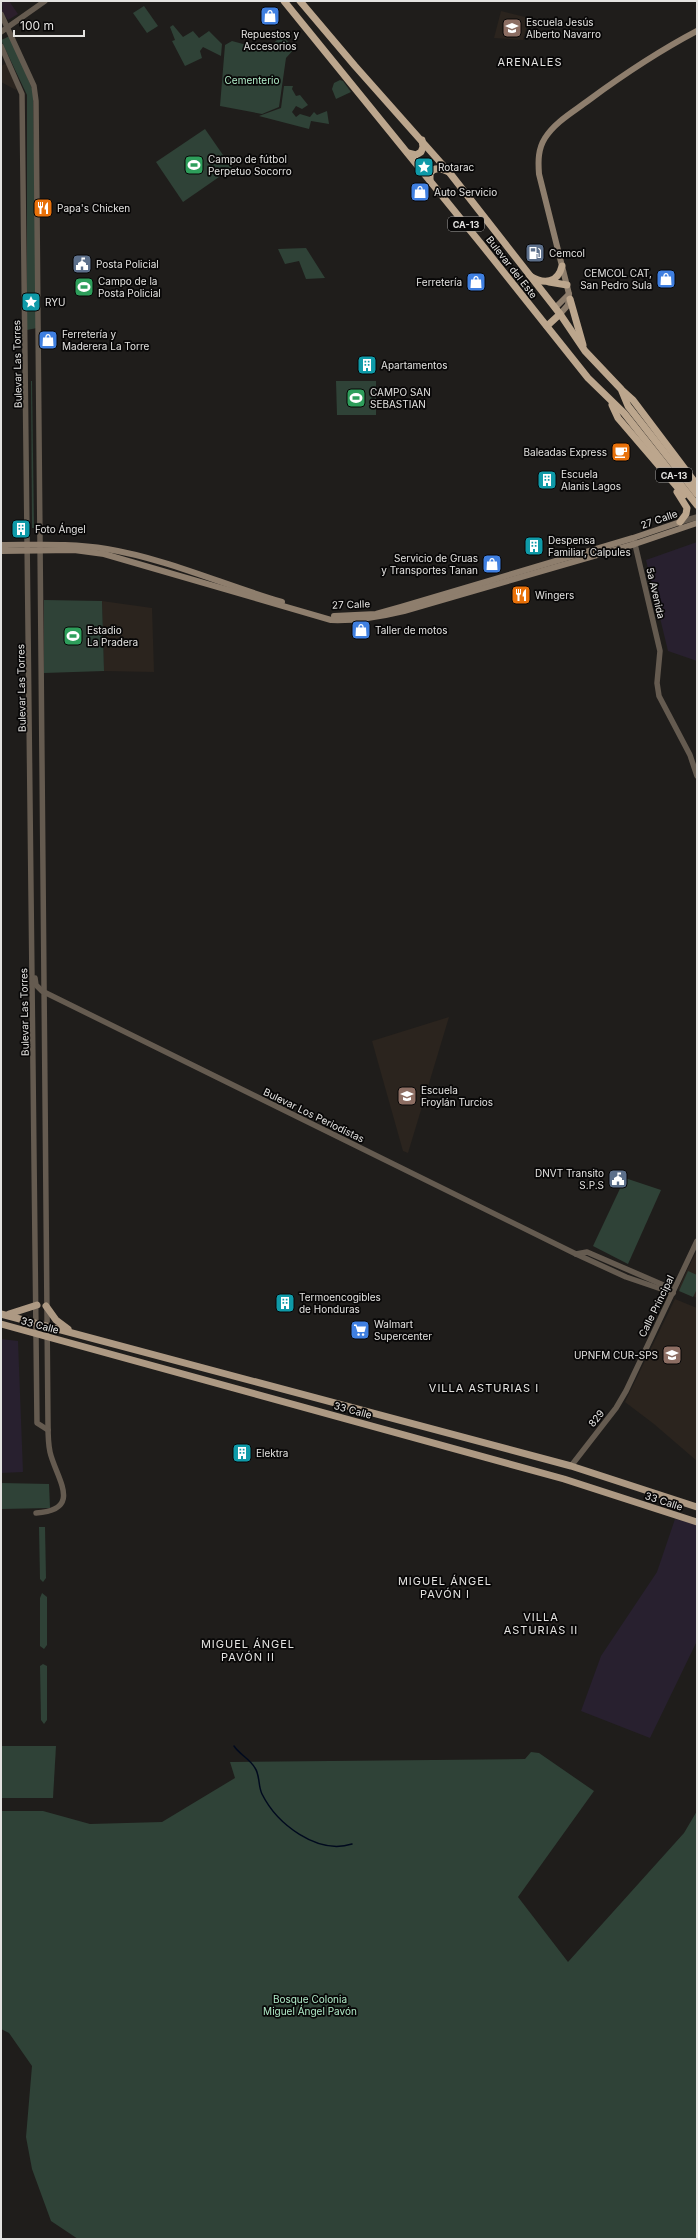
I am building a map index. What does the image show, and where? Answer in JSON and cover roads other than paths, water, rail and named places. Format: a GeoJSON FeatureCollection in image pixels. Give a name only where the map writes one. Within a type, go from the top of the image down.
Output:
{"type":"FeatureCollection","features":[{"type":"Feature","properties":{"kind":"highway","name":"Bulevar del Este"},"geometry":{"type":"LineString","coordinates":[[284,1],[430,180],[588,378],[652,442],[697,494]]}},
{"type":"Feature","properties":{"kind":"highway","name":"Bulevar del Este"},"geometry":{"type":"LineString","coordinates":[[300,1],[355,66],[449,172],[527,274],[560,314],[585,351],[621,389],[628,406],[697,504]]}},
{"type":"Feature","properties":{"kind":"highway"},"geometry":{"type":"LineString","coordinates":[[408,153],[416,155],[421,152],[423,147],[422,140]]}},
{"type":"Feature","properties":{"kind":"highway"},"geometry":{"type":"LineString","coordinates":[[430,180],[430,173],[434,169],[449,172]]}},
{"type":"Feature","properties":{"kind":"highway"},"geometry":{"type":"LineString","coordinates":[[549,282],[558,276],[562,266]]}},
{"type":"Feature","properties":{"kind":"highway"},"geometry":{"type":"LineString","coordinates":[[527,274],[540,281],[567,285]]}},
{"type":"Feature","properties":{"kind":"highway"},"geometry":{"type":"LineString","coordinates":[[570,297],[585,351]]}},
{"type":"Feature","properties":{"kind":"highway"},"geometry":{"type":"LineString","coordinates":[[547,326],[560,314]]}},
{"type":"Feature","properties":{"kind":"highway"},"geometry":{"type":"LineString","coordinates":[[621,389],[633,400],[697,485]]}},
{"type":"Feature","properties":{"kind":"highway"},"geometry":{"type":"LineString","coordinates":[[612,403],[618,418],[670,480],[689,502],[697,504]]}},
{"type":"Feature","properties":{"kind":"highway"},"geometry":{"type":"LineString","coordinates":[[670,480],[687,508],[685,516],[680,522]]}},
{"type":"Feature","properties":{"kind":"main road"},"geometry":{"type":"LineString","coordinates":[[560,314],[566,308],[570,297],[538,174],[539,152],[544,139],[560,121],[647,59],[697,31]]}},
{"type":"Feature","properties":{"kind":"main road"},"geometry":{"type":"LineString","coordinates":[[554,308],[570,297]]}},
{"type":"Feature","properties":{"kind":"main road","name":"27 Calle"},"geometry":{"type":"LineString","coordinates":[[39,545],[104,554],[330,620],[376,618],[634,541],[680,522]]}},
{"type":"Feature","properties":{"kind":"main road","name":"27 Calle"},"geometry":{"type":"LineString","coordinates":[[1,551],[28,548],[39,545],[85,546],[132,554],[332,616],[376,614],[697,523]]}},
{"type":"Feature","properties":{"kind":"main road","name":"27 Calle"},"geometry":{"type":"LineString","coordinates":[[1,545],[28,548]]}},
{"type":"Feature","properties":{"kind":"main road"},"geometry":{"type":"LineString","coordinates":[[3,1314],[21,1311],[37,1304]]}},
{"type":"Feature","properties":{"kind":"main road"},"geometry":{"type":"LineString","coordinates":[[46,1306],[56,1320],[77,1333]]}},
{"type":"Feature","properties":{"kind":"main road","name":"33 Calle"},"geometry":{"type":"LineString","coordinates":[[3,1314],[572,1466],[697,1507]]}},
{"type":"Feature","properties":{"kind":"main road","name":"33 Calle"},"geometry":{"type":"LineString","coordinates":[[1,1324],[564,1479],[697,1522]]}},
{"type":"Feature","properties":{"kind":"street"},"geometry":{"type":"LineString","coordinates":[[1,32],[45,1]]}},
{"type":"Feature","properties":{"kind":"street","name":"Bulevar Las Torres"},"geometry":{"type":"LineString","coordinates":[[1,14],[36,92],[40,364],[39,545],[48,1430],[50,1451],[64,1490],[62,1501],[58,1507],[48,1513],[36,1513]]}},
{"type":"Feature","properties":{"kind":"street","name":"Bulevar Las Torres"},"geometry":{"type":"LineString","coordinates":[[1,46],[22,94],[37,1304],[37,1423],[48,1430]]}},
{"type":"Feature","properties":{"kind":"street","name":"27 Calle"},"geometry":{"type":"LineString","coordinates":[[680,522],[697,517]]}},
{"type":"Feature","properties":{"kind":"street","name":"5a Avenida"},"geometry":{"type":"LineString","coordinates":[[634,541],[660,651],[657,683],[659,696],[690,755],[697,776]]}},
{"type":"Feature","properties":{"kind":"street"},"geometry":{"type":"LineString","coordinates":[[32,910],[37,907],[43,911]]}},
{"type":"Feature","properties":{"kind":"street"},"geometry":{"type":"LineString","coordinates":[[32,963],[36,985],[44,992]]}},
{"type":"Feature","properties":{"kind":"street","name":"Bulevar Los Periodistas"},"geometry":{"type":"LineString","coordinates":[[44,992],[576,1254],[587,1252],[668,1287],[673,1293]]}},
{"type":"Feature","properties":{"kind":"street","name":"Calle Principal"},"geometry":{"type":"LineString","coordinates":[[632,1378],[697,1241]]}},
{"type":"Feature","properties":{"kind":"street"},"geometry":{"type":"LineString","coordinates":[[37,1304],[46,1306]]}},
{"type":"Feature","properties":{"kind":"street","name":"829"},"geometry":{"type":"LineString","coordinates":[[572,1466],[616,1408],[632,1378]]}},
{"type":"Feature","properties":{"kind":"waterway"},"geometry":{"type":"LineString","coordinates":[[234,1746],[253,1765],[258,1774],[262,1794],[277,1816],[288,1826],[312,1841],[325,1845],[339,1846],[352,1844]]}},
{"type":"Feature","properties":{"kind":"place","name":"Repuestos y Accesorios"},"geometry":{"type":"Point","coordinates":[270,16]}},
{"type":"Feature","properties":{"kind":"place","name":"Escuela Jesús Alberto Navarro"},"geometry":{"type":"Point","coordinates":[512,28]}},
{"type":"Feature","properties":{"kind":"place","name":"Campo de fútbol Perpetuo Socorro"},"geometry":{"type":"Point","coordinates":[194,165]}},
{"type":"Feature","properties":{"kind":"place","name":"Rotarac"},"geometry":{"type":"Point","coordinates":[424,167]}},
{"type":"Feature","properties":{"kind":"place","name":"Auto Servicio"},"geometry":{"type":"Point","coordinates":[420,192]}},
{"type":"Feature","properties":{"kind":"place","name":"Papa's Chicken"},"geometry":{"type":"Point","coordinates":[43,208]}},
{"type":"Feature","properties":{"kind":"place","name":"Cemcol"},"geometry":{"type":"Point","coordinates":[535,253]}},
{"type":"Feature","properties":{"kind":"place","name":"Posta Policial"},"geometry":{"type":"Point","coordinates":[82,264]}},
{"type":"Feature","properties":{"kind":"place","name":"CEMCOL CAT, San Pedro Sula"},"geometry":{"type":"Point","coordinates":[666,279]}},
{"type":"Feature","properties":{"kind":"place","name":"Ferretería"},"geometry":{"type":"Point","coordinates":[476,282]}},
{"type":"Feature","properties":{"kind":"place","name":"Campo de la Posta Policial"},"geometry":{"type":"Point","coordinates":[84,287]}},
{"type":"Feature","properties":{"kind":"place","name":"RYU"},"geometry":{"type":"Point","coordinates":[31,302]}},
{"type":"Feature","properties":{"kind":"place","name":"Ferretería y Maderera La Torre"},"geometry":{"type":"Point","coordinates":[48,340]}},
{"type":"Feature","properties":{"kind":"place","name":"Apartamentos"},"geometry":{"type":"Point","coordinates":[367,365]}},
{"type":"Feature","properties":{"kind":"place","name":"CAMPO SAN SEBASTIAN"},"geometry":{"type":"Point","coordinates":[356,398]}},
{"type":"Feature","properties":{"kind":"place","name":"Baleadas Express"},"geometry":{"type":"Point","coordinates":[621,452]}},
{"type":"Feature","properties":{"kind":"place","name":"Escuela Alanis Lagos"},"geometry":{"type":"Point","coordinates":[547,480]}},
{"type":"Feature","properties":{"kind":"place","name":"Foto Ángel"},"geometry":{"type":"Point","coordinates":[21,529]}},
{"type":"Feature","properties":{"kind":"place","name":"Despensa Familiar, Calpules"},"geometry":{"type":"Point","coordinates":[534,546]}},
{"type":"Feature","properties":{"kind":"place","name":"Servicio de Gruas y Transportes Tanan"},"geometry":{"type":"Point","coordinates":[492,564]}},
{"type":"Feature","properties":{"kind":"place","name":"Wingers"},"geometry":{"type":"Point","coordinates":[521,595]}},
{"type":"Feature","properties":{"kind":"place","name":"Taller de motos"},"geometry":{"type":"Point","coordinates":[361,630]}},
{"type":"Feature","properties":{"kind":"place","name":"Estadio La Pradera"},"geometry":{"type":"Point","coordinates":[73,636]}},
{"type":"Feature","properties":{"kind":"place","name":"Escuela Froylán Turcios"},"geometry":{"type":"Point","coordinates":[407,1096]}},
{"type":"Feature","properties":{"kind":"place","name":"DNVT Transito S.P.S"},"geometry":{"type":"Point","coordinates":[618,1179]}},
{"type":"Feature","properties":{"kind":"place","name":"Termoencogibles de Honduras"},"geometry":{"type":"Point","coordinates":[285,1303]}},
{"type":"Feature","properties":{"kind":"place","name":"Walmart Supercenter"},"geometry":{"type":"Point","coordinates":[360,1330]}},
{"type":"Feature","properties":{"kind":"place","name":"UPNFM CUR-SPS"},"geometry":{"type":"Point","coordinates":[672,1355]}},
{"type":"Feature","properties":{"kind":"place","name":"Elektra"},"geometry":{"type":"Point","coordinates":[242,1453]}},
{"type":"Feature","properties":{"kind":"district","name":"ARENALES"},"geometry":{"type":"Point","coordinates":[530,62]}},
{"type":"Feature","properties":{"kind":"district","name":"VILLA ASTURIAS I"},"geometry":{"type":"Point","coordinates":[484,1388]}},
{"type":"Feature","properties":{"kind":"district","name":"MIGUEL ÁNGEL PAVÓN I"},"geometry":{"type":"Point","coordinates":[445,1587]}},
{"type":"Feature","properties":{"kind":"district","name":"VILLA ASTURIAS II"},"geometry":{"type":"Point","coordinates":[541,1623]}},
{"type":"Feature","properties":{"kind":"district","name":"MIGUEL ÁNGEL PAVÓN II"},"geometry":{"type":"Point","coordinates":[248,1650]}},
{"type":"Feature","properties":{"kind":"park label","name":"Cementerio"},"geometry":{"type":"Point","coordinates":[252,80]}},
{"type":"Feature","properties":{"kind":"park label","name":"Bosque Colonia Miguel Ángel Pavón"},"geometry":{"type":"Point","coordinates":[310,2004]}}]}
